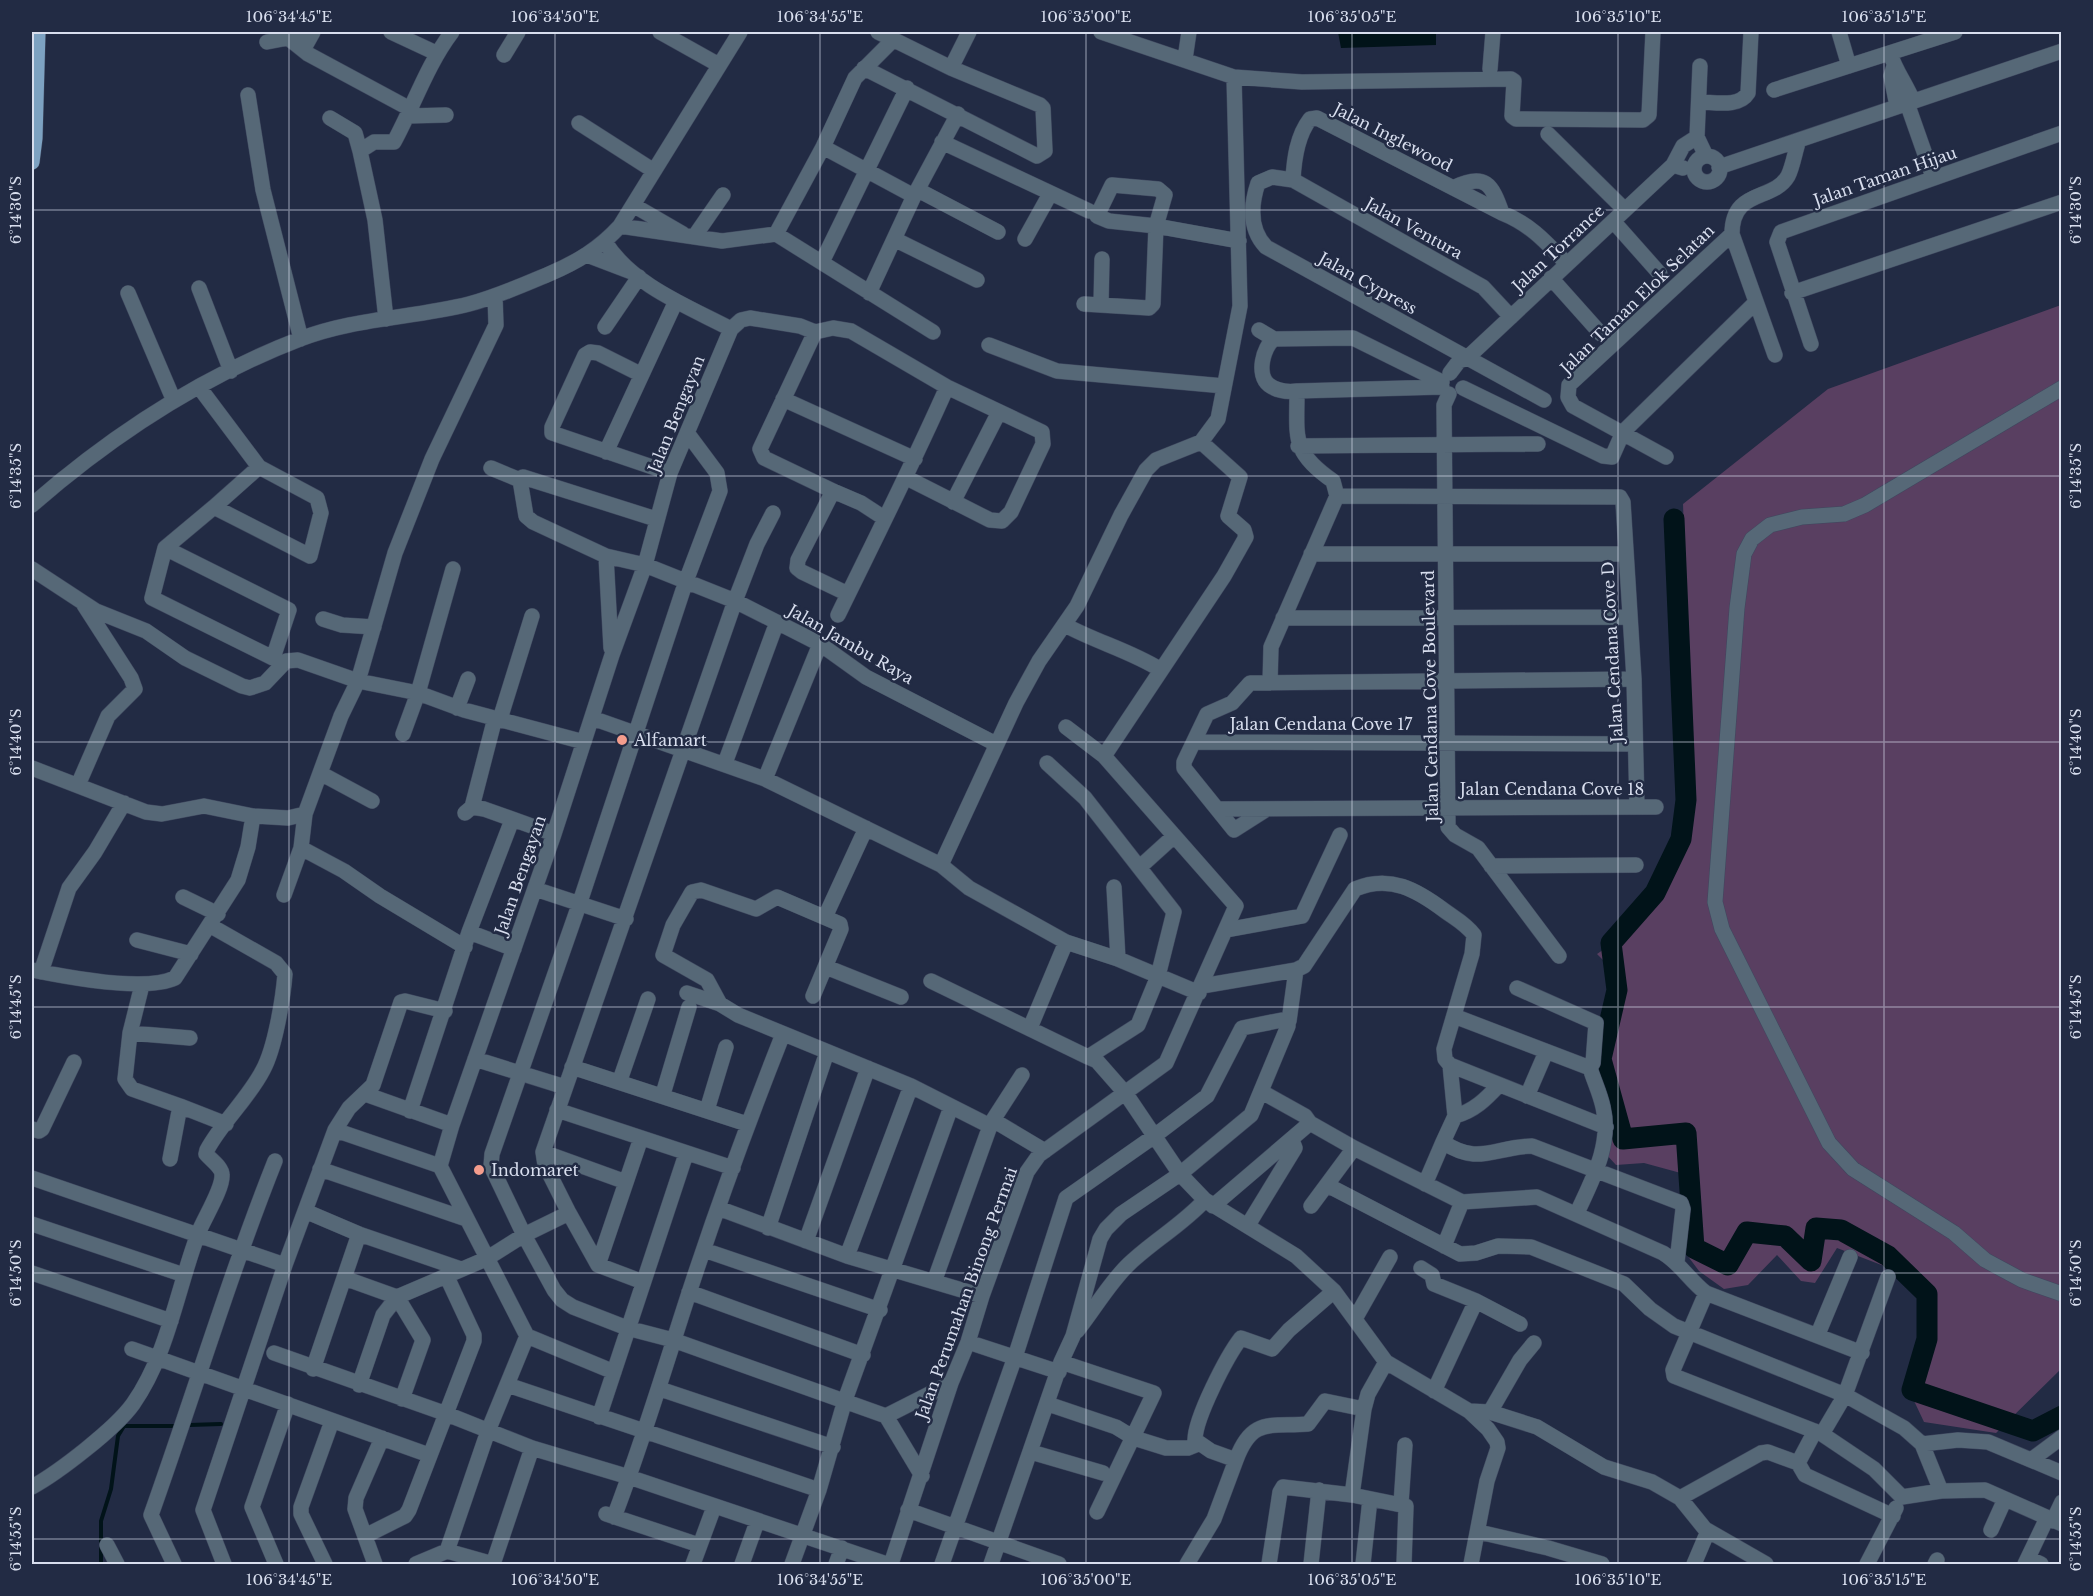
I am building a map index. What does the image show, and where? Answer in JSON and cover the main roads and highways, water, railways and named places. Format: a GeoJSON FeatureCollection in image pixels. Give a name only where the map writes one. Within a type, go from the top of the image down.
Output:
{"type":"FeatureCollection","features":[{"type":"Feature","properties":{"kind":"main road"},"geometry":{"type":"LineString","coordinates":[[32,162],[35,138],[38,32]]}},
{"type":"Feature","properties":{"kind":"waterway"},"geometry":{"type":"LineString","coordinates":[[1674,519],[1686,800],[1681,839],[1655,893],[1611,943],[1617,990],[1601,1059],[1623,1139],[1686,1133],[1694,1248],[1728,1265],[1747,1232],[1785,1236],[1811,1261],[1816,1228],[1841,1230],[1888,1256],[1927,1294],[1927,1339],[1912,1390],[2033,1431],[2062,1416]]}},
{"type":"Feature","properties":{"kind":"waterway"},"geometry":{"type":"LineString","coordinates":[[189,1425],[221,1424]]}},
{"type":"Feature","properties":{"kind":"waterway"},"geometry":{"type":"LineString","coordinates":[[101,1564],[101,1521],[111,1489],[118,1436],[124,1426],[176,1426]]}},
{"type":"Feature","properties":{"kind":"place","name":"Alfamart"},"geometry":{"type":"Point","coordinates":[622,740]}},
{"type":"Feature","properties":{"kind":"place","name":"Indomaret"},"geometry":{"type":"Point","coordinates":[479,1170]}}]}
